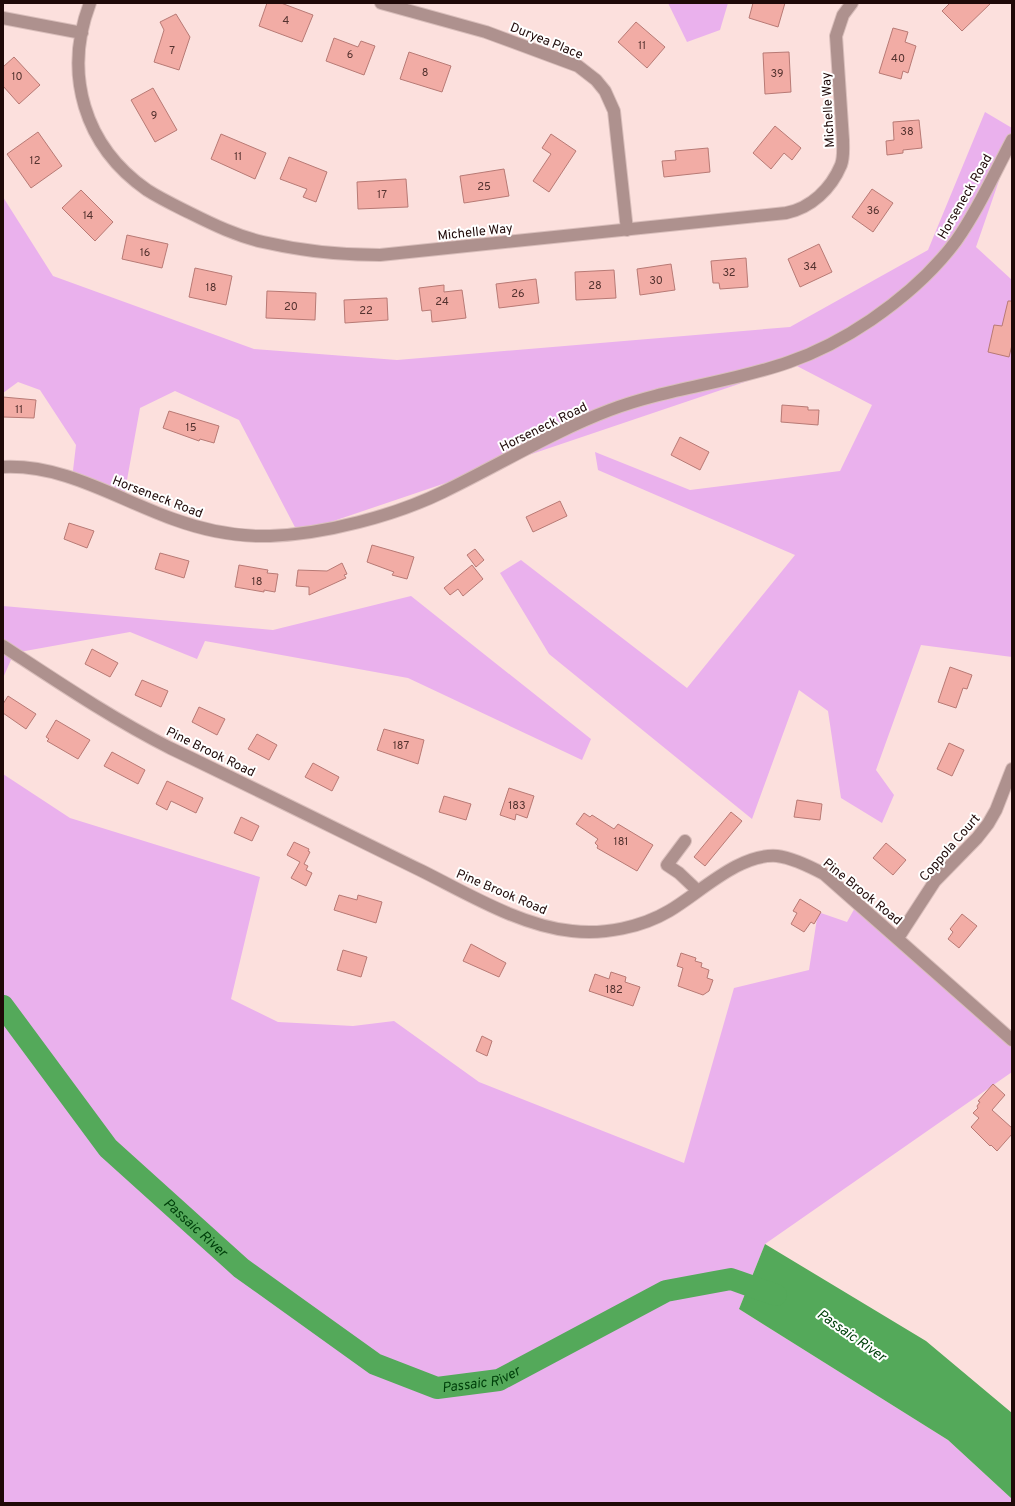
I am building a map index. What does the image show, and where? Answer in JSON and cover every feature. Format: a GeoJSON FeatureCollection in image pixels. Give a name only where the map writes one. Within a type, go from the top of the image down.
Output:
{"type":"FeatureCollection","features":[{"type":"Feature","properties":{"kind":"street","name":"Michelle Way"},"geometry":{"type":"LineString","coordinates":[[90,3],[78,51],[81,91],[92,127],[106,151],[128,174],[147,190],[211,224],[238,235],[263,242],[312,252],[346,255],[380,255],[627,230],[786,213],[802,208],[816,199],[833,180],[843,157],[836,36],[843,15],[852,3]]}},
{"type":"Feature","properties":{"kind":"street","name":"Duryea Place"},"geometry":{"type":"LineString","coordinates":[[381,3],[486,32],[578,66],[596,80],[605,91],[614,111],[627,230]]}},
{"type":"Feature","properties":{"kind":"street"},"geometry":{"type":"LineString","coordinates":[[3,18],[82,33]]}},
{"type":"Feature","properties":{"kind":"street","name":"Horseneck Road"},"geometry":{"type":"LineString","coordinates":[[3,467],[25,467],[60,473],[186,524],[244,536],[270,536],[337,527],[388,513],[442,493],[565,429],[609,410],[661,393],[769,368],[812,354],[834,342],[870,320],[898,300],[941,260],[957,240],[1012,140]]}},
{"type":"Feature","properties":{"kind":"street","name":"Pine Brook Road"},"geometry":{"type":"LineString","coordinates":[[3,646],[125,724],[492,906],[555,928],[573,932],[590,932],[623,928],[656,918],[744,863],[768,857],[789,859],[809,866],[824,874],[1012,1040]]}},
{"type":"Feature","properties":{"kind":"street","name":"Coppola Court"},"geometry":{"type":"LineString","coordinates":[[898,938],[935,881],[977,838],[988,824],[996,810],[1012,769]]}},
{"type":"Feature","properties":{"kind":"street"},"geometry":{"type":"LineString","coordinates":[[685,841],[667,865],[679,873],[698,891]]}},
{"type":"Feature","properties":{"kind":"shaded area"},"geometry":{"type":"Polygon","coordinates":[[[668,3],[728,3],[720,30],[687,42],[668,3]]]}},
{"type":"Feature","properties":{"kind":"shaded area"},"geometry":{"type":"Polygon","coordinates":[[[985,112],[1012,128],[1012,143],[976,247],[1012,280],[1012,657],[921,645],[876,770],[894,795],[882,823],[841,798],[828,711],[799,690],[752,819],[549,654],[500,573],[521,560],[687,688],[795,555],[598,470],[595,452],[690,490],[840,471],[872,405],[795,365],[298,533],[239,420],[175,391],[140,408],[123,502],[72,479],[76,445],[40,390],[18,382],[3,393],[3,197],[53,276],[254,349],[397,360],[790,327],[928,250],[985,112]]]}},
{"type":"Feature","properties":{"kind":"shaded area"},"geometry":{"type":"Polygon","coordinates":[[[411,596],[591,739],[582,760],[408,678],[205,641],[197,659],[130,632],[14,653],[3,678],[3,606],[273,630],[411,596]]]}},
{"type":"Feature","properties":{"kind":"shaded area"},"geometry":{"type":"Polygon","coordinates":[[[3,774],[70,818],[260,877],[231,999],[278,1022],[353,1026],[394,1021],[479,1082],[684,1163],[734,988],[809,970],[818,912],[847,922],[857,904],[1012,1044],[1012,1072],[765,1244],[739,1309],[948,1440],[1012,1499],[1012,1503],[3,1503],[3,774]]]}},
{"type":"Feature","properties":{"kind":"water"},"geometry":{"type":"Polygon","coordinates":[[[765,1244],[926,1341],[1012,1413],[1012,1499],[948,1440],[739,1309],[765,1244]]]}},
{"type":"Feature","properties":{"kind":"building"},"geometry":{"type":"Polygon","coordinates":[[[267,3],[281,3],[313,15],[302,42],[259,26],[267,3]]]}},
{"type":"Feature","properties":{"kind":"building"},"geometry":{"type":"Polygon","coordinates":[[[753,3],[785,3],[778,27],[749,18],[753,3]]]}},
{"type":"Feature","properties":{"kind":"building"},"geometry":{"type":"Polygon","coordinates":[[[950,3],[991,3],[962,31],[942,11],[950,3]]]}},
{"type":"Feature","properties":{"kind":"building"},"geometry":{"type":"Polygon","coordinates":[[[176,14],[190,37],[179,70],[154,62],[164,30],[160,22],[176,14]]]}},
{"type":"Feature","properties":{"kind":"building"},"geometry":{"type":"Polygon","coordinates":[[[636,22],[665,47],[647,68],[618,42],[636,22]]]}},
{"type":"Feature","properties":{"kind":"building"},"geometry":{"type":"Polygon","coordinates":[[[893,28],[908,32],[905,42],[916,46],[908,73],[903,71],[901,79],[879,73],[893,28]]]}},
{"type":"Feature","properties":{"kind":"building"},"geometry":{"type":"Polygon","coordinates":[[[334,38],[358,47],[361,41],[375,46],[364,75],[326,61],[334,38]]]}},
{"type":"Feature","properties":{"kind":"building"},"geometry":{"type":"Polygon","coordinates":[[[409,52],[451,66],[442,92],[400,79],[409,52]]]}},
{"type":"Feature","properties":{"kind":"building"},"geometry":{"type":"Polygon","coordinates":[[[789,52],[791,92],[765,94],[763,53],[789,52]]]}},
{"type":"Feature","properties":{"kind":"building"},"geometry":{"type":"Polygon","coordinates":[[[14,57],[40,85],[19,104],[3,86],[3,67],[14,57]]]}},
{"type":"Feature","properties":{"kind":"building"},"geometry":{"type":"Polygon","coordinates":[[[153,88],[177,130],[155,142],[131,100],[153,88]]]}},
{"type":"Feature","properties":{"kind":"building"},"geometry":{"type":"Polygon","coordinates":[[[919,120],[922,148],[903,150],[903,153],[887,155],[886,141],[894,140],[893,122],[919,120]]]}},
{"type":"Feature","properties":{"kind":"building"},"geometry":{"type":"Polygon","coordinates":[[[775,126],[801,148],[792,160],[784,153],[771,169],[753,153],[775,126]]]}},
{"type":"Feature","properties":{"kind":"building"},"geometry":{"type":"Polygon","coordinates":[[[38,132],[62,166],[31,188],[7,154],[38,132]]]}},
{"type":"Feature","properties":{"kind":"building"},"geometry":{"type":"Polygon","coordinates":[[[221,134],[266,153],[255,179],[211,159],[221,134]]]}},
{"type":"Feature","properties":{"kind":"building"},"geometry":{"type":"Polygon","coordinates":[[[551,134],[576,151],[549,192],[533,181],[551,154],[542,148],[551,134]]]}},
{"type":"Feature","properties":{"kind":"building"},"geometry":{"type":"Polygon","coordinates":[[[708,148],[710,172],[664,177],[662,161],[676,160],[675,151],[708,148]]]}},
{"type":"Feature","properties":{"kind":"building"},"geometry":{"type":"Polygon","coordinates":[[[289,157],[327,172],[316,202],[303,197],[307,189],[280,179],[289,157]]]}},
{"type":"Feature","properties":{"kind":"building"},"geometry":{"type":"Polygon","coordinates":[[[504,169],[509,196],[464,203],[460,176],[504,169]]]}},
{"type":"Feature","properties":{"kind":"building"},"geometry":{"type":"Polygon","coordinates":[[[406,179],[408,207],[358,209],[357,182],[406,179]]]}},
{"type":"Feature","properties":{"kind":"building"},"geometry":{"type":"Polygon","coordinates":[[[872,189],[893,203],[873,232],[852,217],[872,189]]]}},
{"type":"Feature","properties":{"kind":"building"},"geometry":{"type":"Polygon","coordinates":[[[81,190],[113,222],[95,241],[62,208],[81,190]]]}},
{"type":"Feature","properties":{"kind":"building"},"geometry":{"type":"Polygon","coordinates":[[[127,235],[168,244],[162,268],[122,259],[127,235]]]}},
{"type":"Feature","properties":{"kind":"building"},"geometry":{"type":"Polygon","coordinates":[[[819,244],[832,272],[800,287],[788,259],[819,244]]]}},
{"type":"Feature","properties":{"kind":"building"},"geometry":{"type":"Polygon","coordinates":[[[746,258],[748,287],[720,289],[719,283],[713,283],[711,261],[746,258]]]}},
{"type":"Feature","properties":{"kind":"building"},"geometry":{"type":"Polygon","coordinates":[[[671,264],[675,290],[640,295],[637,269],[671,264]]]}},
{"type":"Feature","properties":{"kind":"building"},"geometry":{"type":"Polygon","coordinates":[[[195,268],[232,276],[226,305],[189,297],[195,268]]]}},
{"type":"Feature","properties":{"kind":"building"},"geometry":{"type":"Polygon","coordinates":[[[614,270],[616,298],[576,300],[575,272],[614,270]]]}},
{"type":"Feature","properties":{"kind":"building"},"geometry":{"type":"Polygon","coordinates":[[[536,279],[539,303],[499,308],[496,284],[536,279]]]}},
{"type":"Feature","properties":{"kind":"building"},"geometry":{"type":"Polygon","coordinates":[[[444,285],[444,292],[462,290],[466,318],[432,322],[431,310],[422,311],[419,288],[444,285]]]}},
{"type":"Feature","properties":{"kind":"building"},"geometry":{"type":"Polygon","coordinates":[[[267,291],[316,293],[315,320],[266,318],[267,291]]]}},
{"type":"Feature","properties":{"kind":"building"},"geometry":{"type":"Polygon","coordinates":[[[387,298],[388,320],[345,323],[344,300],[387,298]]]}},
{"type":"Feature","properties":{"kind":"building"},"geometry":{"type":"Polygon","coordinates":[[[1008,301],[1012,301],[1012,345],[1009,357],[988,352],[994,325],[1002,326],[1008,301]]]}},
{"type":"Feature","properties":{"kind":"building"},"geometry":{"type":"Polygon","coordinates":[[[3,397],[36,400],[34,418],[3,417],[3,397]]]}},
{"type":"Feature","properties":{"kind":"building"},"geometry":{"type":"Polygon","coordinates":[[[782,405],[808,407],[808,410],[819,410],[818,425],[781,422],[782,405]]]}},
{"type":"Feature","properties":{"kind":"building"},"geometry":{"type":"Polygon","coordinates":[[[169,411],[219,426],[214,443],[200,439],[199,441],[163,428],[169,411]]]}},
{"type":"Feature","properties":{"kind":"building"},"geometry":{"type":"Polygon","coordinates":[[[680,437],[709,452],[700,470],[671,455],[680,437]]]}},
{"type":"Feature","properties":{"kind":"building"},"geometry":{"type":"Polygon","coordinates":[[[560,501],[567,516],[533,532],[526,517],[560,501]]]}},
{"type":"Feature","properties":{"kind":"building"},"geometry":{"type":"Polygon","coordinates":[[[69,523],[94,531],[87,548],[64,539],[69,523]]]}},
{"type":"Feature","properties":{"kind":"building"},"geometry":{"type":"Polygon","coordinates":[[[372,545],[414,557],[407,579],[392,575],[394,572],[367,562],[372,545]]]}},
{"type":"Feature","properties":{"kind":"building"},"geometry":{"type":"Polygon","coordinates":[[[475,549],[484,560],[476,567],[467,555],[475,549]]]}},
{"type":"Feature","properties":{"kind":"building"},"geometry":{"type":"Polygon","coordinates":[[[160,553],[189,561],[184,578],[155,569],[160,553]]]}},
{"type":"Feature","properties":{"kind":"building"},"geometry":{"type":"Polygon","coordinates":[[[342,563],[347,574],[344,575],[346,578],[309,595],[309,587],[296,586],[298,570],[327,571],[342,563]]]}},
{"type":"Feature","properties":{"kind":"building"},"geometry":{"type":"Polygon","coordinates":[[[239,565],[268,570],[267,573],[278,574],[275,592],[264,590],[264,592],[235,587],[239,565]]]}},
{"type":"Feature","properties":{"kind":"building"},"geometry":{"type":"Polygon","coordinates":[[[472,565],[483,579],[463,596],[458,589],[450,595],[444,588],[472,565]]]}},
{"type":"Feature","properties":{"kind":"building"},"geometry":{"type":"Polygon","coordinates":[[[92,649],[118,663],[110,677],[85,664],[92,649]]]}},
{"type":"Feature","properties":{"kind":"building"},"geometry":{"type":"Polygon","coordinates":[[[950,667],[972,675],[967,689],[963,688],[956,708],[938,702],[950,667]]]}},
{"type":"Feature","properties":{"kind":"building"},"geometry":{"type":"Polygon","coordinates":[[[142,680],[168,691],[161,707],[135,695],[142,680]]]}},
{"type":"Feature","properties":{"kind":"building"},"geometry":{"type":"Polygon","coordinates":[[[8,696],[36,714],[26,729],[3,713],[3,704],[8,696]]]}},
{"type":"Feature","properties":{"kind":"building"},"geometry":{"type":"Polygon","coordinates":[[[199,707],[225,719],[217,735],[192,722],[199,707]]]}},
{"type":"Feature","properties":{"kind":"building"},"geometry":{"type":"Polygon","coordinates":[[[56,720],[90,740],[78,759],[47,741],[49,739],[46,737],[56,720]]]}},
{"type":"Feature","properties":{"kind":"building"},"geometry":{"type":"Polygon","coordinates":[[[384,729],[424,740],[418,764],[377,750],[384,729]]]}},
{"type":"Feature","properties":{"kind":"building"},"geometry":{"type":"Polygon","coordinates":[[[257,734],[277,745],[269,760],[248,749],[257,734]]]}},
{"type":"Feature","properties":{"kind":"building"},"geometry":{"type":"Polygon","coordinates":[[[949,743],[964,750],[952,776],[937,769],[949,743]]]}},
{"type":"Feature","properties":{"kind":"building"},"geometry":{"type":"Polygon","coordinates":[[[112,752],[145,770],[138,784],[104,766],[112,752]]]}},
{"type":"Feature","properties":{"kind":"building"},"geometry":{"type":"Polygon","coordinates":[[[313,763],[339,777],[332,791],[305,777],[313,763]]]}},
{"type":"Feature","properties":{"kind":"building"},"geometry":{"type":"Polygon","coordinates":[[[167,781],[203,798],[196,813],[171,801],[167,810],[156,804],[167,781]]]}},
{"type":"Feature","properties":{"kind":"building"},"geometry":{"type":"Polygon","coordinates":[[[509,788],[534,796],[527,818],[516,814],[515,820],[500,815],[509,788]]]}},
{"type":"Feature","properties":{"kind":"building"},"geometry":{"type":"Polygon","coordinates":[[[444,796],[471,804],[466,820],[439,812],[444,796]]]}},
{"type":"Feature","properties":{"kind":"building"},"geometry":{"type":"Polygon","coordinates":[[[797,800],[822,804],[820,820],[794,817],[797,800]]]}},
{"type":"Feature","properties":{"kind":"building"},"geometry":{"type":"Polygon","coordinates":[[[731,812],[742,821],[705,866],[694,857],[731,812]]]}},
{"type":"Feature","properties":{"kind":"building"},"geometry":{"type":"Polygon","coordinates":[[[584,813],[590,817],[592,815],[614,829],[618,824],[653,845],[637,871],[597,848],[598,846],[595,843],[598,839],[576,824],[584,813]]]}},
{"type":"Feature","properties":{"kind":"building"},"geometry":{"type":"Polygon","coordinates":[[[241,817],[259,826],[252,841],[234,833],[241,817]]]}},
{"type":"Feature","properties":{"kind":"building"},"geometry":{"type":"Polygon","coordinates":[[[294,842],[309,849],[308,851],[310,852],[304,864],[308,866],[306,870],[312,873],[306,886],[291,878],[300,862],[287,855],[294,842]]]}},
{"type":"Feature","properties":{"kind":"building"},"geometry":{"type":"Polygon","coordinates":[[[886,843],[906,860],[893,875],[873,858],[886,843]]]}},
{"type":"Feature","properties":{"kind":"building"},"geometry":{"type":"Polygon","coordinates":[[[339,895],[357,900],[358,895],[382,902],[376,923],[334,910],[339,895]]]}},
{"type":"Feature","properties":{"kind":"building"},"geometry":{"type":"Polygon","coordinates":[[[800,899],[821,912],[814,924],[811,922],[804,932],[791,924],[797,913],[793,911],[800,899]]]}},
{"type":"Feature","properties":{"kind":"building"},"geometry":{"type":"Polygon","coordinates":[[[962,914],[977,926],[959,948],[948,939],[953,932],[950,929],[962,914]]]}},
{"type":"Feature","properties":{"kind":"building"},"geometry":{"type":"Polygon","coordinates":[[[471,944],[506,963],[499,977],[463,961],[471,944]]]}},
{"type":"Feature","properties":{"kind":"building"},"geometry":{"type":"Polygon","coordinates":[[[343,950],[367,957],[361,977],[337,970],[343,950]]]}},
{"type":"Feature","properties":{"kind":"building"},"geometry":{"type":"Polygon","coordinates":[[[681,953],[696,958],[695,961],[702,963],[701,967],[709,970],[707,978],[713,980],[709,991],[703,995],[678,986],[683,968],[677,966],[681,953]]]}},
{"type":"Feature","properties":{"kind":"building"},"geometry":{"type":"Polygon","coordinates":[[[611,972],[626,977],[625,982],[640,987],[633,1006],[589,991],[595,974],[609,979],[611,972]]]}},
{"type":"Feature","properties":{"kind":"building"},"geometry":{"type":"Polygon","coordinates":[[[482,1036],[492,1041],[487,1056],[476,1051],[482,1036]]]}},
{"type":"Feature","properties":{"kind":"building"},"geometry":{"type":"Polygon","coordinates":[[[993,1084],[1005,1095],[992,1110],[1012,1128],[1012,1134],[997,1151],[971,1127],[979,1118],[973,1113],[978,1108],[977,1106],[980,1102],[978,1101],[993,1084]]]}},
{"type":"Feature","properties":{"kind":"waterway","name":"Passaic River"},"geometry":{"type":"LineString","coordinates":[[3,1006],[108,1148],[241,1268],[375,1364],[437,1388],[499,1380],[666,1291],[731,1279],[776,1295]]}}]}
